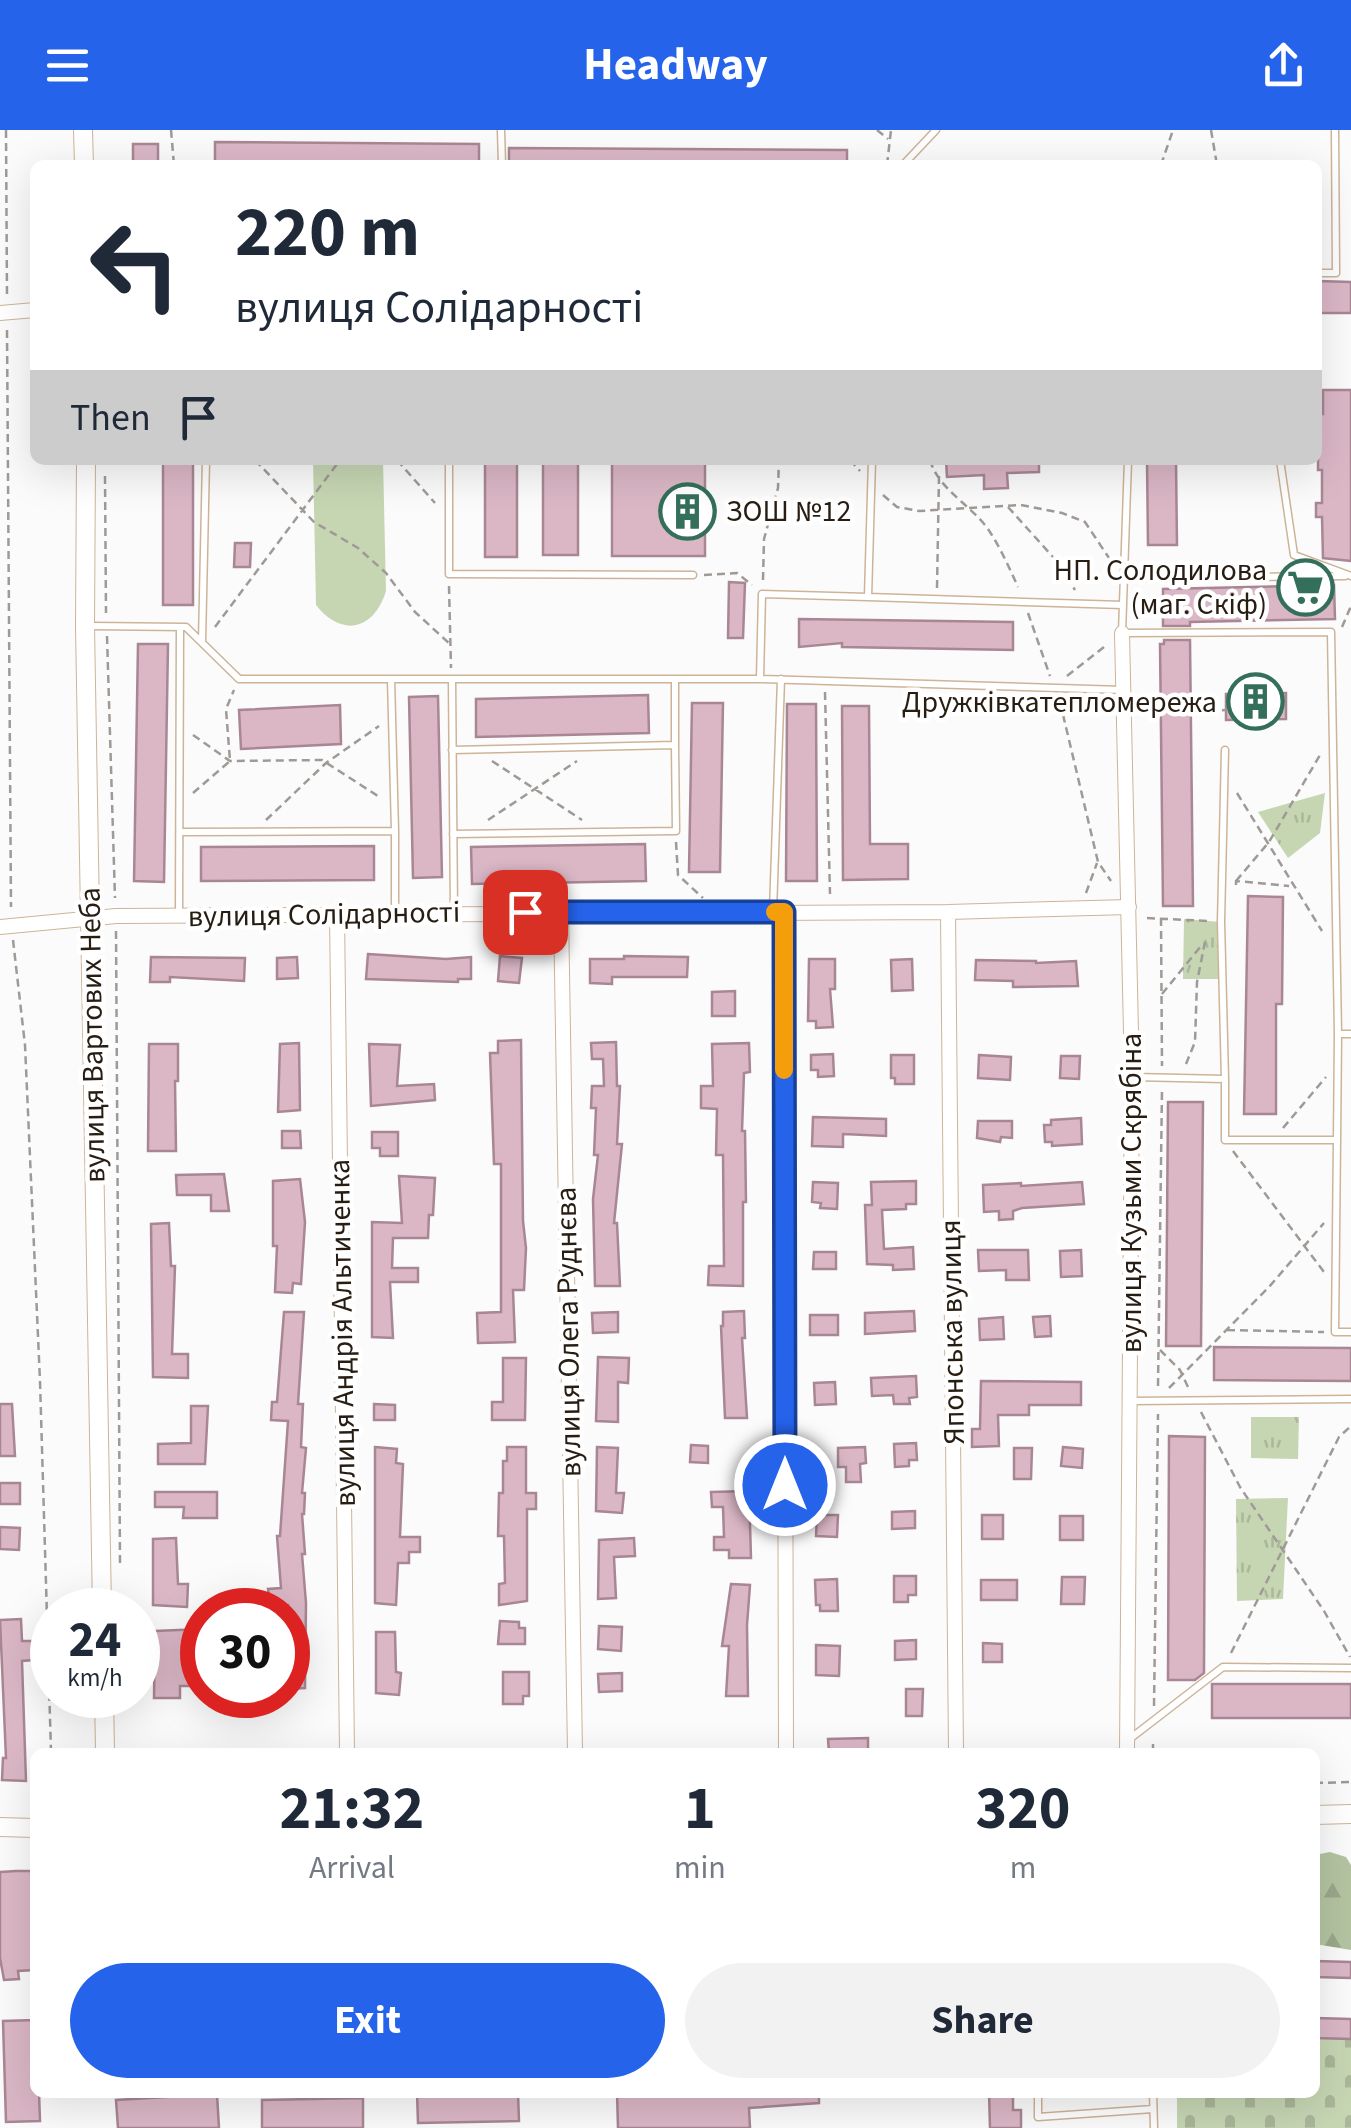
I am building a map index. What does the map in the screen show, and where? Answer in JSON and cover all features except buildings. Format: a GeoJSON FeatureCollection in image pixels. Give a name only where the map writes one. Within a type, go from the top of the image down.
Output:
{"type":"FeatureCollection","features":[{"type":"Feature","properties":{"kind":"street"},"geometry":{"type":"LineString","coordinates":[[83,130],[84,160]]}},
{"type":"Feature","properties":{"kind":"street"},"geometry":{"type":"LineString","coordinates":[[0,313],[30,310]]}},
{"type":"Feature","properties":{"kind":"street","name":"вулиця Вартових Неба"},"geometry":{"type":"LineString","coordinates":[[86,465],[85,626],[102,1588]]}},
{"type":"Feature","properties":{"kind":"street","name":"вулиця Кузьми Скрябіна"},"geometry":{"type":"LineString","coordinates":[[1122,633],[1132,1077],[1127,1747]]}},
{"type":"Feature","properties":{"kind":"street","name":"вулиця Солідарності"},"geometry":{"type":"LineString","coordinates":[[0,927],[116,916],[948,912],[1129,907]]}},
{"type":"Feature","properties":{"kind":"street","name":"вулиця Олега Руднєва"},"geometry":{"type":"LineString","coordinates":[[561,912],[575,1748]]}},
{"type":"Feature","properties":{"kind":"street"},"geometry":{"type":"LineString","coordinates":[[778,912],[786,1748]]}},
{"type":"Feature","properties":{"kind":"street","name":"Японська вулиця"},"geometry":{"type":"LineString","coordinates":[[948,912],[956,1748]]}},
{"type":"Feature","properties":{"kind":"street","name":"вулиця Андрія Альтиченка"},"geometry":{"type":"LineString","coordinates":[[338,913],[347,1748]]}},
{"type":"Feature","properties":{"kind":"street"},"geometry":{"type":"LineString","coordinates":[[104,1718],[105,1748]]}},
{"type":"Feature","properties":{"kind":"street"},"geometry":{"type":"LineString","coordinates":[[1320,1815],[1351,1814]]}},
{"type":"Feature","properties":{"kind":"street"},"geometry":{"type":"LineString","coordinates":[[0,1827],[30,1828]]}},
{"type":"Feature","properties":{"kind":"lane"},"geometry":{"type":"LineString","coordinates":[[502,130],[502,160]]}},
{"type":"Feature","properties":{"kind":"lane"},"geometry":{"type":"LineString","coordinates":[[909,160],[936,130]]}},
{"type":"Feature","properties":{"kind":"lane"},"geometry":{"type":"LineString","coordinates":[[1322,272],[1336,273],[1335,130]]}},
{"type":"Feature","properties":{"kind":"lane"},"geometry":{"type":"LineString","coordinates":[[202,643],[206,465]]}},
{"type":"Feature","properties":{"kind":"lane"},"geometry":{"type":"LineString","coordinates":[[448,465],[448,574],[692,576]]}},
{"type":"Feature","properties":{"kind":"lane"},"geometry":{"type":"LineString","coordinates":[[868,597],[872,465]]}},
{"type":"Feature","properties":{"kind":"lane"},"geometry":{"type":"LineString","coordinates":[[1128,465],[1122,633],[1331,632],[1338,1034],[1335,1332],[1351,1332]]}},
{"type":"Feature","properties":{"kind":"lane"},"geometry":{"type":"LineString","coordinates":[[1281,465],[1294,556],[1348,576]]}},
{"type":"Feature","properties":{"kind":"lane"},"geometry":{"type":"LineString","coordinates":[[1124,578],[1348,576]]}},
{"type":"Feature","properties":{"kind":"lane"},"geometry":{"type":"LineString","coordinates":[[760,678],[762,594],[1123,605]]}},
{"type":"Feature","properties":{"kind":"lane"},"geometry":{"type":"LineString","coordinates":[[85,626],[186,628],[239,680],[760,678],[1124,690]]}},
{"type":"Feature","properties":{"kind":"lane"},"geometry":{"type":"LineString","coordinates":[[180,628],[180,915]]}},
{"type":"Feature","properties":{"kind":"lane"},"geometry":{"type":"LineString","coordinates":[[391,679],[395,912]]}},
{"type":"Feature","properties":{"kind":"lane"},"geometry":{"type":"LineString","coordinates":[[452,679],[454,913]]}},
{"type":"Feature","properties":{"kind":"lane"},"geometry":{"type":"LineString","coordinates":[[453,834],[676,830],[675,679]]}},
{"type":"Feature","properties":{"kind":"lane"},"geometry":{"type":"LineString","coordinates":[[778,912],[781,680]]}},
{"type":"Feature","properties":{"kind":"lane"},"geometry":{"type":"LineString","coordinates":[[452,750],[675,745]]}},
{"type":"Feature","properties":{"kind":"lane"},"geometry":{"type":"LineString","coordinates":[[1225,750],[1222,922],[1226,1140],[1337,1140]]}},
{"type":"Feature","properties":{"kind":"lane"},"geometry":{"type":"LineString","coordinates":[[181,832],[395,831]]}},
{"type":"Feature","properties":{"kind":"lane"},"geometry":{"type":"LineString","coordinates":[[1338,1034],[1351,1034]]}},
{"type":"Feature","properties":{"kind":"lane"},"geometry":{"type":"LineString","coordinates":[[1132,1077],[1225,1080]]}},
{"type":"Feature","properties":{"kind":"lane"},"geometry":{"type":"LineString","coordinates":[[1130,1401],[1351,1399]]}},
{"type":"Feature","properties":{"kind":"lane"},"geometry":{"type":"LineString","coordinates":[[1127,1747],[1224,1668],[1351,1668]]}},
{"type":"Feature","properties":{"kind":"lane"},"geometry":{"type":"LineString","coordinates":[[1038,2098],[1038,2117],[1153,2109]]}},
{"type":"Feature","properties":{"kind":"lane"},"geometry":{"type":"LineString","coordinates":[[1153,2098],[1154,2128]]}},
{"type":"Feature","properties":{"kind":"path"},"geometry":{"type":"LineString","coordinates":[[171,130],[174,160]]}},
{"type":"Feature","properties":{"kind":"path"},"geometry":{"type":"LineString","coordinates":[[876,130],[890,140]]}},
{"type":"Feature","properties":{"kind":"path"},"geometry":{"type":"LineString","coordinates":[[888,160],[891,130]]}},
{"type":"Feature","properties":{"kind":"path"},"geometry":{"type":"LineString","coordinates":[[1163,160],[1173,130]]}},
{"type":"Feature","properties":{"kind":"path"},"geometry":{"type":"LineString","coordinates":[[1210,130],[1215,160]]}},
{"type":"Feature","properties":{"kind":"path"},"geometry":{"type":"LineString","coordinates":[[105,465],[116,916],[120,1570]]}},
{"type":"Feature","properties":{"kind":"path"},"geometry":{"type":"LineString","coordinates":[[260,465],[314,522],[358,548],[386,573],[415,612],[450,644]]}},
{"type":"Feature","properties":{"kind":"path"},"geometry":{"type":"LineString","coordinates":[[202,643],[336,465]]}},
{"type":"Feature","properties":{"kind":"path"},"geometry":{"type":"LineString","coordinates":[[401,465],[450,519]]}},
{"type":"Feature","properties":{"kind":"path"},"geometry":{"type":"LineString","coordinates":[[762,594],[764,539],[778,488],[778,465]]}},
{"type":"Feature","properties":{"kind":"path"},"geometry":{"type":"LineString","coordinates":[[855,465],[897,507],[919,511],[1007,505],[1062,513],[1085,522],[1124,578]]}},
{"type":"Feature","properties":{"kind":"path"},"geometry":{"type":"LineString","coordinates":[[937,600],[939,476]]}},
{"type":"Feature","properties":{"kind":"path"},"geometry":{"type":"LineString","coordinates":[[1007,505],[1052,556],[1083,604]]}},
{"type":"Feature","properties":{"kind":"path"},"geometry":{"type":"LineString","coordinates":[[692,576],[738,573],[762,594]]}},
{"type":"Feature","properties":{"kind":"path"},"geometry":{"type":"LineString","coordinates":[[448,574],[452,679]]}},
{"type":"Feature","properties":{"kind":"path"},"geometry":{"type":"LineString","coordinates":[[1054,686],[1122,633]]}},
{"type":"Feature","properties":{"kind":"path"},"geometry":{"type":"LineString","coordinates":[[230,761],[226,709],[239,680]]}},
{"type":"Feature","properties":{"kind":"path"},"geometry":{"type":"LineString","coordinates":[[824,680],[830,912]]}},
{"type":"Feature","properties":{"kind":"path"},"geometry":{"type":"LineString","coordinates":[[1209,710],[1226,710]]}},
{"type":"Feature","properties":{"kind":"path"},"geometry":{"type":"LineString","coordinates":[[255,831],[326,763],[392,717]]}},
{"type":"Feature","properties":{"kind":"path"},"geometry":{"type":"LineString","coordinates":[[181,722],[202,743],[230,761],[326,763],[394,807]]}},
{"type":"Feature","properties":{"kind":"path"},"geometry":{"type":"LineString","coordinates":[[1236,880],[1269,842],[1333,732]]}},
{"type":"Feature","properties":{"kind":"path"},"geometry":{"type":"LineString","coordinates":[[465,834],[537,791],[598,747]]}},
{"type":"Feature","properties":{"kind":"path"},"geometry":{"type":"LineString","coordinates":[[474,750],[600,832]]}},
{"type":"Feature","properties":{"kind":"path"},"geometry":{"type":"LineString","coordinates":[[181,806],[201,782],[230,761]]}},
{"type":"Feature","properties":{"kind":"path"},"geometry":{"type":"LineString","coordinates":[[1224,773],[1337,952]]}},
{"type":"Feature","properties":{"kind":"path"},"geometry":{"type":"LineString","coordinates":[[676,830],[678,874],[718,912]]}},
{"type":"Feature","properties":{"kind":"path"},"geometry":{"type":"LineString","coordinates":[[1080,908],[1098,862]]}},
{"type":"Feature","properties":{"kind":"path"},"geometry":{"type":"LineString","coordinates":[[1153,1748],[1162,918]]}},
{"type":"Feature","properties":{"kind":"path"},"geometry":{"type":"LineString","coordinates":[[1162,995],[1222,922]]}},
{"type":"Feature","properties":{"kind":"path"},"geometry":{"type":"LineString","coordinates":[[1180,1079],[1195,1042],[1197,982],[1204,942]]}},
{"type":"Feature","properties":{"kind":"path"},"geometry":{"type":"LineString","coordinates":[[1272,1140],[1338,1062]]}},
{"type":"Feature","properties":{"kind":"path"},"geometry":{"type":"LineString","coordinates":[[1226,1140],[1336,1290]]}},
{"type":"Feature","properties":{"kind":"path"},"geometry":{"type":"LineString","coordinates":[[1158,1401],[1305,1248],[1336,1204]]}},
{"type":"Feature","properties":{"kind":"path"},"geometry":{"type":"LineString","coordinates":[[1224,1330],[1335,1332]]}},
{"type":"Feature","properties":{"kind":"path"},"geometry":{"type":"LineString","coordinates":[[1159,1348],[1182,1374],[1240,1487],[1351,1658]]}},
{"type":"Feature","properties":{"kind":"path"},"geometry":{"type":"LineString","coordinates":[[1224,1668],[1338,1437],[1351,1426]]}},
{"type":"Feature","properties":{"kind":"path"},"geometry":{"type":"LineString","coordinates":[[1320,1783],[1351,1782]]}},
{"type":"Feature","properties":{"kind":"green space"},"geometry":{"type":"Polygon","coordinates":[[[313,465],[383,465],[386,591],[381,604],[374,614],[356,625],[336,622],[316,605],[313,465]]]}},
{"type":"Feature","properties":{"kind":"green space"},"geometry":{"type":"Polygon","coordinates":[[[1325,793],[1320,833],[1288,858],[1258,812],[1325,793]]]}},
{"type":"Feature","properties":{"kind":"green space"},"geometry":{"type":"Polygon","coordinates":[[[1184,919],[1221,922],[1223,979],[1183,979],[1184,919]]]}},
{"type":"Feature","properties":{"kind":"green space"},"geometry":{"type":"Polygon","coordinates":[[[1251,1417],[1299,1417],[1298,1459],[1251,1458],[1251,1417]]]}},
{"type":"Feature","properties":{"kind":"green space"},"geometry":{"type":"Polygon","coordinates":[[[1288,1498],[1283,1599],[1237,1601],[1236,1499],[1288,1498]]]}},
{"type":"Feature","properties":{"kind":"green space"},"geometry":{"type":"Polygon","coordinates":[[[1330,1852],[1346,1857],[1351,1865],[1351,1950],[1320,1945],[1320,1854],[1330,1852]]]}},
{"type":"Feature","properties":{"kind":"green space"},"geometry":{"type":"Polygon","coordinates":[[[1320,2038],[1351,2038],[1351,2128],[1177,2128],[1177,2098],[1320,2098],[1320,2038]]]}},
{"type":"Feature","properties":{"kind":"slow traffic"},"geometry":{"type":"LineString","coordinates":[[775,912],[784,912],[784,1070]]}},
{"type":"Feature","properties":{"kind":"place","name":"ЗОШ №12"},"geometry":{"type":"Point","coordinates":[687,511]}},
{"type":"Feature","properties":{"kind":"place","name":"НП. Солодилова (маг. Скіф)"},"geometry":{"type":"Point","coordinates":[1306,587]}},
{"type":"Feature","properties":{"kind":"place","name":"Дружківкатепломережа"},"geometry":{"type":"Point","coordinates":[1256,702]}},
{"type":"Feature","properties":{"kind":"route"},"geometry":{"type":"LineString","coordinates":[[525,912],[784,912],[785,1485]]}}]}
